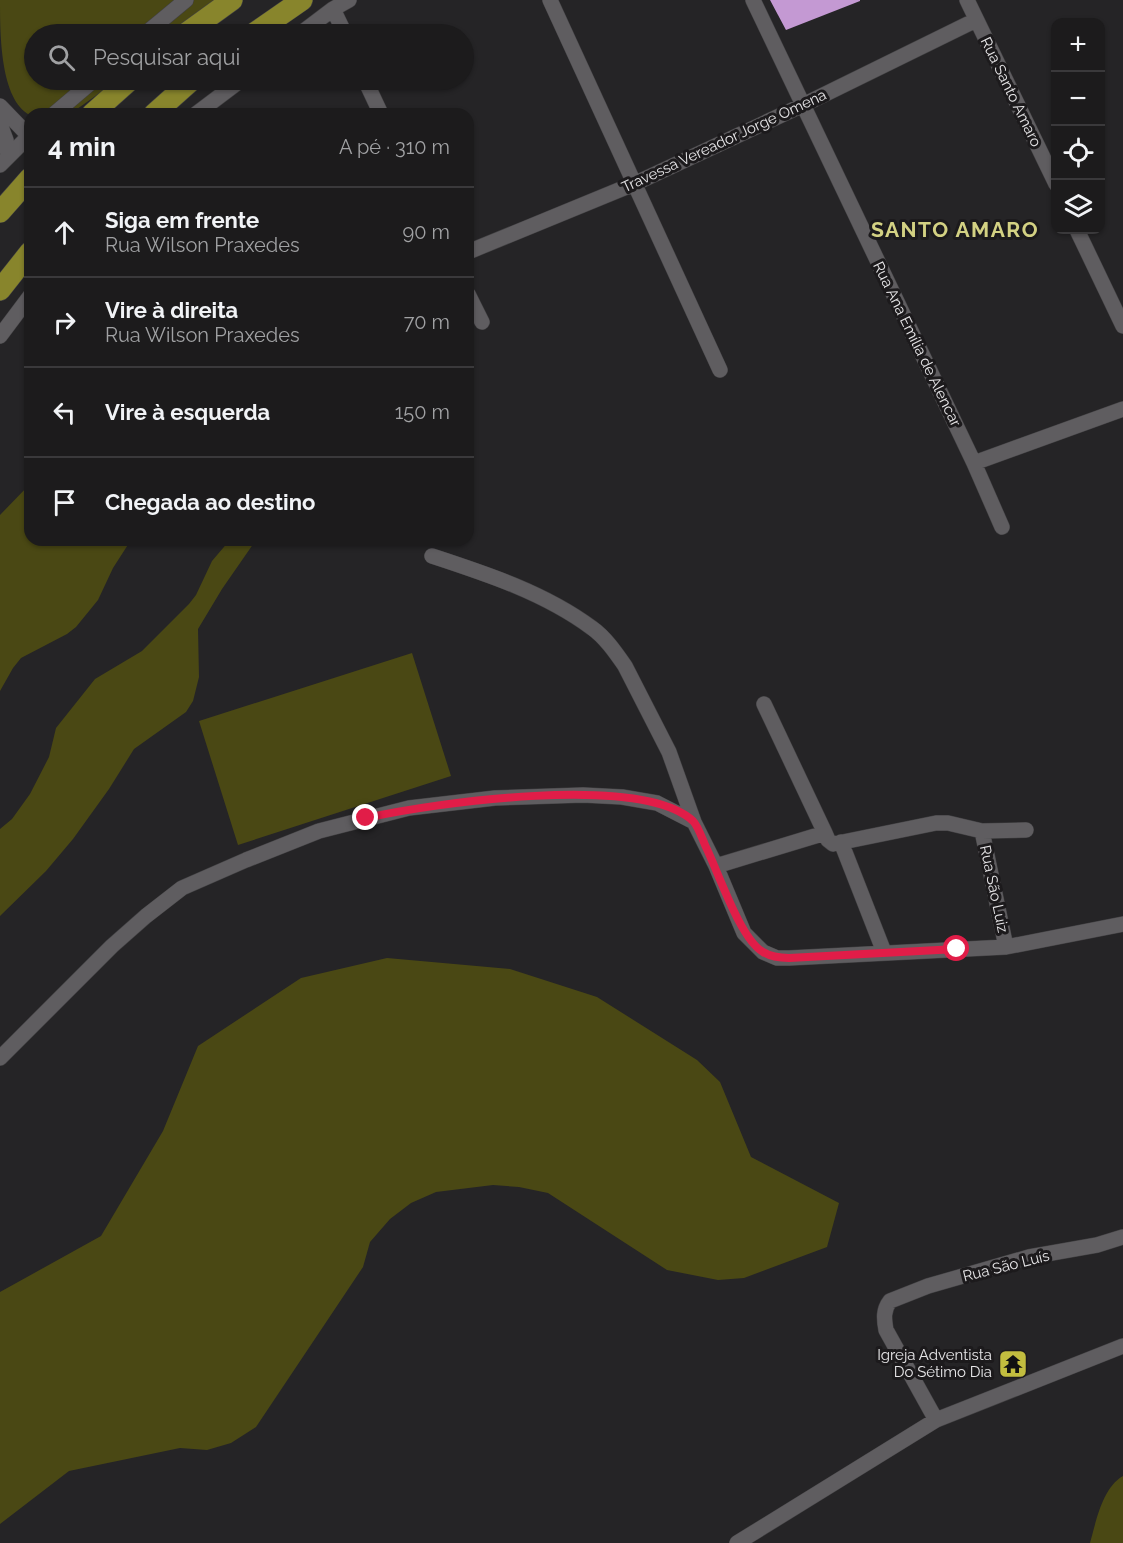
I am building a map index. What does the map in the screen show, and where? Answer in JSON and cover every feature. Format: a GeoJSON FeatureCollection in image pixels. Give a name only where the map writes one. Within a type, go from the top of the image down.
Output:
{"type":"FeatureCollection","features":[{"type":"Feature","properties":{"kind":"highway"},"geometry":{"type":"LineString","coordinates":[[199,24],[232,0]]}},
{"type":"Feature","properties":{"kind":"highway"},"geometry":{"type":"LineString","coordinates":[[267,24],[302,0]]}},
{"type":"Feature","properties":{"kind":"highway"},"geometry":{"type":"LineString","coordinates":[[99,108],[119,90]]}},
{"type":"Feature","properties":{"kind":"highway"},"geometry":{"type":"LineString","coordinates":[[161,108],[181,90]]}},
{"type":"Feature","properties":{"kind":"highway"},"geometry":{"type":"LineString","coordinates":[[0,212],[24,185]]}},
{"type":"Feature","properties":{"kind":"highway"},"geometry":{"type":"LineString","coordinates":[[0,290],[24,260]]}},
{"type":"Feature","properties":{"kind":"street"},"geometry":{"type":"LineString","coordinates":[[157,24],[186,0]]}},
{"type":"Feature","properties":{"kind":"street"},"geometry":{"type":"LineString","coordinates":[[313,24],[349,0]]}},
{"type":"Feature","properties":{"kind":"street"},"geometry":{"type":"LineString","coordinates":[[550,0],[720,370]]}},
{"type":"Feature","properties":{"kind":"street","name":"Rua Ana Emília de Alencar"},"geometry":{"type":"LineString","coordinates":[[753,0],[974,463],[1002,527]]}},
{"type":"Feature","properties":{"kind":"street","name":"Rua Santo Amaro"},"geometry":{"type":"LineString","coordinates":[[967,0],[1054,180]]}},
{"type":"Feature","properties":{"kind":"street"},"geometry":{"type":"LineString","coordinates":[[333,9],[340,24]]}},
{"type":"Feature","properties":{"kind":"street","name":"Travessa Vereador Jorge Omena"},"geometry":{"type":"LineString","coordinates":[[474,250],[636,183],[803,105],[976,20]]}},
{"type":"Feature","properties":{"kind":"street"},"geometry":{"type":"LineString","coordinates":[[61,108],[82,90]]}},
{"type":"Feature","properties":{"kind":"street"},"geometry":{"type":"LineString","coordinates":[[204,108],[228,90]]}},
{"type":"Feature","properties":{"kind":"street"},"geometry":{"type":"LineString","coordinates":[[370,90],[378,108]]}},
{"type":"Feature","properties":{"kind":"street"},"geometry":{"type":"LineString","coordinates":[[0,106],[24,129]]}},
{"type":"Feature","properties":{"kind":"street"},"geometry":{"type":"LineString","coordinates":[[0,124],[6,140],[4,160]]}},
{"type":"Feature","properties":{"kind":"street"},"geometry":{"type":"LineString","coordinates":[[4,160],[24,141]]}},
{"type":"Feature","properties":{"kind":"street"},"geometry":{"type":"LineString","coordinates":[[1079,234],[1123,326]]}},
{"type":"Feature","properties":{"kind":"street"},"geometry":{"type":"LineString","coordinates":[[0,336],[24,304]]}},
{"type":"Feature","properties":{"kind":"street"},"geometry":{"type":"LineString","coordinates":[[474,306],[482,322]]}},
{"type":"Feature","properties":{"kind":"street"},"geometry":{"type":"LineString","coordinates":[[974,463],[1123,409]]}},
{"type":"Feature","properties":{"kind":"street"},"geometry":{"type":"LineString","coordinates":[[432,556],[532,593],[593,628],[603,638],[625,666],[669,752],[694,822],[716,866],[744,933],[763,952],[777,958],[789,958],[1006,947],[1123,924]]}},
{"type":"Feature","properties":{"kind":"street"},"geometry":{"type":"LineString","coordinates":[[764,704],[830,843],[936,823],[954,824],[982,831],[1026,830]]}},
{"type":"Feature","properties":{"kind":"street"},"geometry":{"type":"LineString","coordinates":[[0,1058],[112,946],[182,888],[319,831],[409,808],[495,798],[583,795],[622,797],[657,803],[694,822]]}},
{"type":"Feature","properties":{"kind":"street","name":"Rua São Luiz"},"geometry":{"type":"LineString","coordinates":[[982,831],[1006,947]]}},
{"type":"Feature","properties":{"kind":"street"},"geometry":{"type":"LineString","coordinates":[[716,866],[825,833]]}},
{"type":"Feature","properties":{"kind":"street"},"geometry":{"type":"LineString","coordinates":[[841,842],[884,952]]}},
{"type":"Feature","properties":{"kind":"street","name":"Rua São Luís"},"geometry":{"type":"LineString","coordinates":[[936,1420],[886,1330],[884,1314],[890,1301],[928,1286],[1029,1257],[1097,1245],[1123,1237]]}},
{"type":"Feature","properties":{"kind":"street"},"geometry":{"type":"LineString","coordinates":[[737,1543],[936,1420],[1123,1346]]}},
{"type":"Feature","properties":{"kind":"shaded area"},"geometry":{"type":"Polygon","coordinates":[[[0,0],[228,0],[194,24],[24,24],[24,90],[104,90],[78,108],[24,108],[24,110],[20,107],[7,81],[0,30],[0,0]]]}},
{"type":"Feature","properties":{"kind":"shaded area"},"geometry":{"type":"Polygon","coordinates":[[[24,490],[24,546],[127,546],[113,568],[98,600],[76,627],[21,658],[0,691],[0,515],[24,490]]]}},
{"type":"Feature","properties":{"kind":"shaded area"},"geometry":{"type":"Polygon","coordinates":[[[225,546],[252,546],[198,629],[199,677],[193,701],[186,712],[134,749],[73,839],[46,871],[0,916],[0,829],[12,819],[30,794],[49,757],[56,728],[95,679],[142,651],[189,604],[196,595],[212,561],[225,546]]]}},
{"type":"Feature","properties":{"kind":"shaded area"},"geometry":{"type":"Polygon","coordinates":[[[412,653],[451,776],[238,845],[199,721],[412,653]]]}},
{"type":"Feature","properties":{"kind":"shaded area"},"geometry":{"type":"Polygon","coordinates":[[[387,958],[510,969],[597,997],[697,1060],[720,1082],[751,1157],[839,1203],[827,1247],[744,1278],[718,1280],[667,1270],[548,1193],[493,1185],[436,1192],[411,1203],[390,1219],[370,1242],[363,1267],[256,1427],[231,1443],[207,1450],[180,1448],[69,1471],[0,1524],[0,1292],[101,1236],[163,1131],[198,1046],[301,978],[387,958]]]}},
{"type":"Feature","properties":{"kind":"shaded area"},"geometry":{"type":"Polygon","coordinates":[[[1123,1476],[1123,1543],[1090,1543],[1105,1497],[1116,1481],[1123,1476]]]}},
{"type":"Feature","properties":{"kind":"building"},"geometry":{"type":"Polygon","coordinates":[[[770,0],[860,0],[860,1],[786,30],[770,0]]]}},
{"type":"Feature","properties":{"kind":"place","name":"Igreja Adventista Do Sétimo Dia"},"geometry":{"type":"Point","coordinates":[1013,1364]}},
{"type":"Feature","properties":{"kind":"district","name":"SANTO AMARO"},"geometry":{"type":"Point","coordinates":[955,229]}},
{"type":"Feature","properties":{"kind":"route"},"geometry":{"type":"LineString","coordinates":[[366,818],[409,808],[495,798],[583,795],[622,797],[657,803],[694,822],[716,866],[744,933],[763,952],[777,958],[789,958],[957,949]]}}]}
